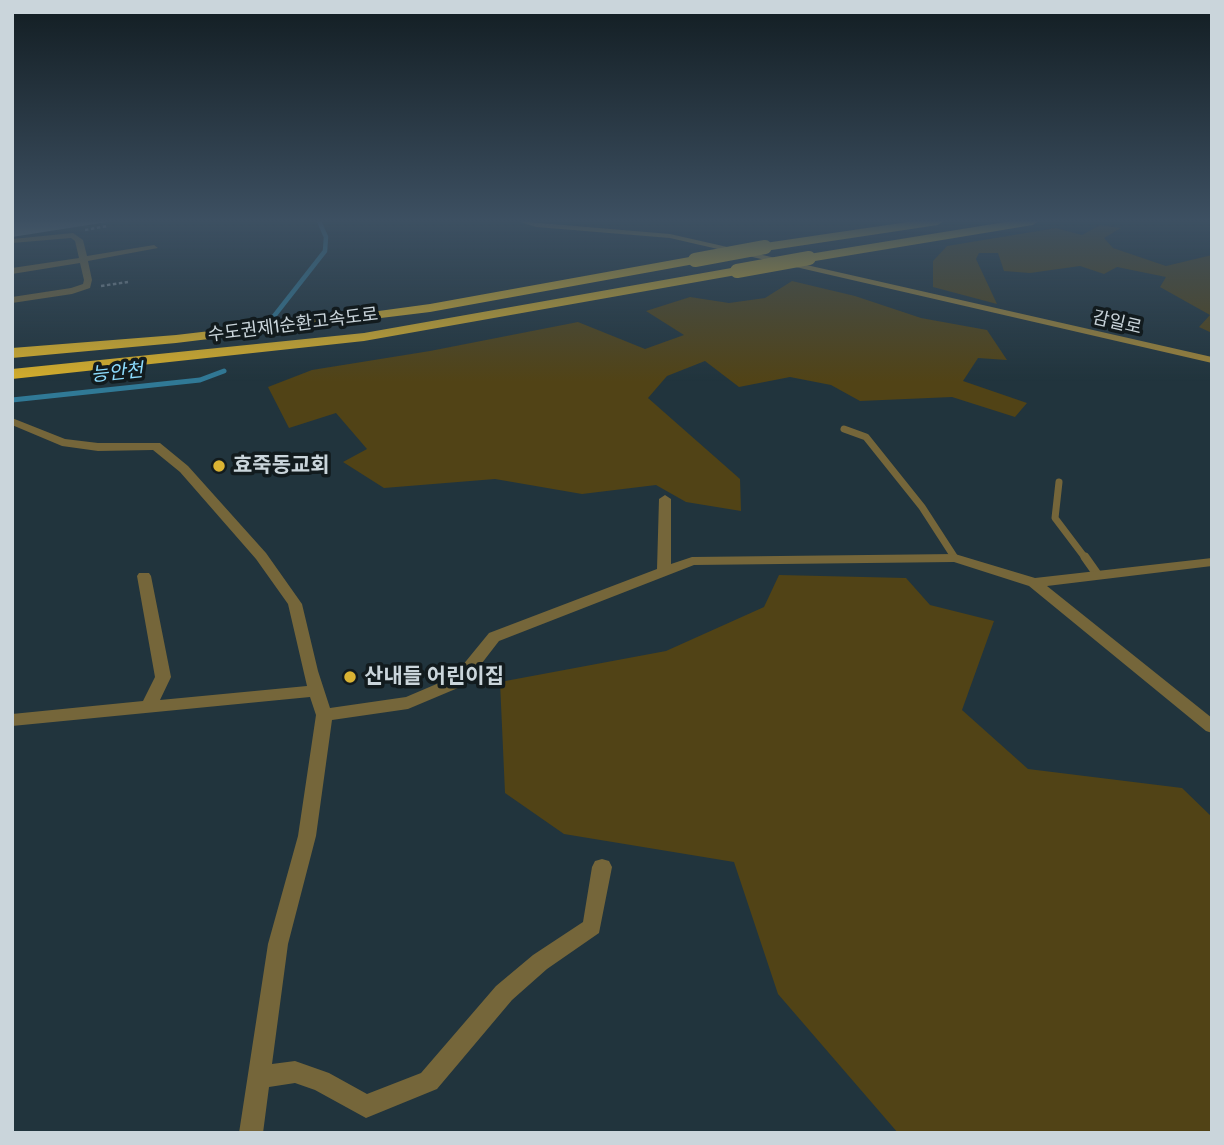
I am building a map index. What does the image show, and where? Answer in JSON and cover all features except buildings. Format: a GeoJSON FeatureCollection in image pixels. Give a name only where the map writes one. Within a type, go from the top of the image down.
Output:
{"type":"FeatureCollection","features":[{"type":"Feature","properties":{"kind":"highway","name":"수도권제1순환고속도로"},"geometry":{"type":"LineString","coordinates":[[12,353],[176,339],[364,317],[430,308],[615,274]]}},
{"type":"Feature","properties":{"kind":"highway","name":"수도권제1순환고속도로"},"geometry":{"type":"LineString","coordinates":[[12,374],[364,337],[718,274]]}},
{"type":"Feature","properties":{"kind":"street"},"geometry":{"type":"LineString","coordinates":[[12,300],[87,286],[86,274]]}},
{"type":"Feature","properties":{"kind":"street","name":"감일로"},"geometry":{"type":"LineString","coordinates":[[838,274],[1212,360]]}},
{"type":"Feature","properties":{"kind":"street"},"geometry":{"type":"LineString","coordinates":[[12,421],[62,442],[98,447],[156,446],[184,469],[261,556],[295,604],[324,715],[307,836],[278,943],[251,1133]]}},
{"type":"Feature","properties":{"kind":"street"},"geometry":{"type":"LineString","coordinates":[[664,572],[665,499]]}},
{"type":"Feature","properties":{"kind":"street"},"geometry":{"type":"LineString","coordinates":[[324,715],[408,703],[459,681],[494,638],[692,561],[955,558],[1034,583],[1212,727]]}},
{"type":"Feature","properties":{"kind":"street"},"geometry":{"type":"LineString","coordinates":[[1034,583],[1212,562]]}},
{"type":"Feature","properties":{"kind":"street"},"geometry":{"type":"LineString","coordinates":[[144,576],[163,677],[149,707]]}},
{"type":"Feature","properties":{"kind":"street"},"geometry":{"type":"LineString","coordinates":[[12,720],[316,691]]}},
{"type":"Feature","properties":{"kind":"street"},"geometry":{"type":"LineString","coordinates":[[259,1077],[295,1072],[321,1081],[366,1106],[429,1082],[504,993],[540,962],[592,927],[602,867]]}},
{"type":"Feature","properties":{"kind":"lane"},"geometry":{"type":"LineString","coordinates":[[844,429],[866,438],[922,507],[955,558]]}},
{"type":"Feature","properties":{"kind":"lane"},"geometry":{"type":"LineString","coordinates":[[1059,482],[1055,517],[1097,574]]}},
{"type":"Feature","properties":{"kind":"shaded area"},"geometry":{"type":"Polygon","coordinates":[[[933,274],[983,274],[997,304],[933,287],[933,274]]]}},
{"type":"Feature","properties":{"kind":"shaded area"},"geometry":{"type":"Polygon","coordinates":[[[1153,274],[1212,274],[1212,333],[1199,327],[1210,315],[1160,287],[1166,277],[1153,274]]]}},
{"type":"Feature","properties":{"kind":"shaded area"},"geometry":{"type":"Polygon","coordinates":[[[792,281],[855,296],[921,318],[987,330],[1007,360],[978,358],[963,381],[1027,403],[1015,417],[952,397],[860,401],[831,385],[790,377],[739,387],[705,361],[667,376],[648,398],[740,479],[741,511],[686,502],[656,485],[582,494],[495,479],[384,488],[343,462],[367,449],[336,413],[289,428],[268,387],[312,370],[430,351],[578,322],[645,349],[684,335],[646,311],[690,297],[729,303],[765,298],[792,281]]]}},
{"type":"Feature","properties":{"kind":"shaded area"},"geometry":{"type":"Polygon","coordinates":[[[779,575],[906,578],[930,605],[994,621],[962,710],[1028,769],[1182,788],[1212,817],[1212,1133],[898,1133],[778,994],[734,862],[564,834],[505,793],[500,682],[666,651],[764,607],[779,575]]]}},
{"type":"Feature","properties":{"kind":"waterway","name":"능안천"},"geometry":{"type":"LineString","coordinates":[[271,320],[307,274]]}},
{"type":"Feature","properties":{"kind":"waterway","name":"능안천"},"geometry":{"type":"LineString","coordinates":[[12,400],[200,380],[224,371]]}},
{"type":"Feature","properties":{"kind":"place","name":"효죽동교회"},"geometry":{"type":"Point","coordinates":[219,466]}},
{"type":"Feature","properties":{"kind":"place","name":"산내들 어린이집"},"geometry":{"type":"Point","coordinates":[350,677]}}]}
